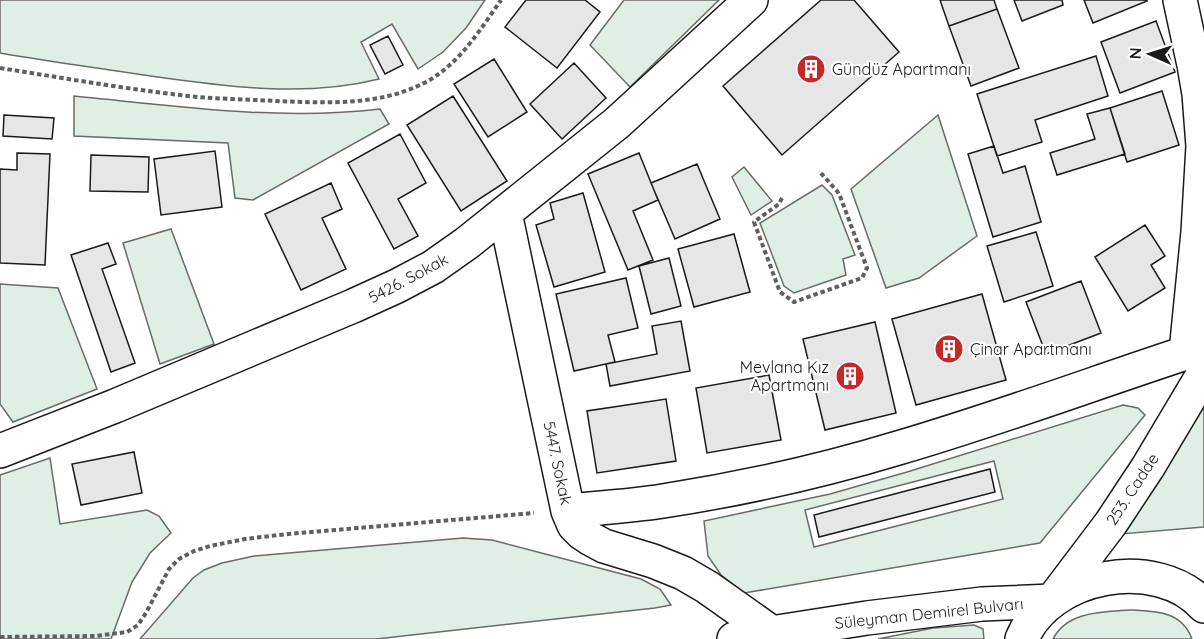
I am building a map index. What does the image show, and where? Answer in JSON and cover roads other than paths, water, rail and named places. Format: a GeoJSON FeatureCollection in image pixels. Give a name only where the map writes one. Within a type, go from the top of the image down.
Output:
{"type":"FeatureCollection","features":[{"type":"Feature","properties":{"kind":"main road","name":"5426. Sokak"},"geometry":{"type":"LineString","coordinates":[[5,442],[240,354],[415,277],[449,256],[617,123],[751,0]]}},
{"type":"Feature","properties":{"kind":"main road"},"geometry":{"type":"LineString","coordinates":[[568,511],[661,502],[719,492],[828,467],[896,449],[1198,357],[1198,232],[1203,146],[1197,85],[1180,0]]}},
{"type":"Feature","properties":{"kind":"main road","name":"5447. Sokak"},"geometry":{"type":"LineString","coordinates":[[505,213],[568,511],[574,525],[582,533],[604,546],[654,561],[682,573],[707,587],[772,633]]}},
{"type":"Feature","properties":{"kind":"main road","name":"253. Cadde"},"geometry":{"type":"LineString","coordinates":[[1052,601],[1117,514],[1148,467],[1198,357]]}},
{"type":"Feature","properties":{"kind":"main road","name":"Süleyman Demirel Bulvarı"},"geometry":{"type":"LineString","coordinates":[[1022,639],[1038,614],[1052,601],[1093,581],[1126,576],[1165,581],[1204,576]]}},
{"type":"Feature","properties":{"kind":"main road","name":"Süleyman Demirel Bulvarı"},"geometry":{"type":"LineString","coordinates":[[1165,581],[1183,589],[1204,606]]}},
{"type":"Feature","properties":{"kind":"main road","name":"Süleyman Demirel Bulvarı"},"geometry":{"type":"LineString","coordinates":[[734,639],[867,618],[982,604],[1052,601]]}},
{"type":"Feature","properties":{"kind":"place","name":"Gündüz Apartmanı"},"geometry":{"type":"Point","coordinates":[811,69]}},
{"type":"Feature","properties":{"kind":"place","name":"Çinar Apartmanı"},"geometry":{"type":"Point","coordinates":[949,349]}},
{"type":"Feature","properties":{"kind":"place","name":"Mevlana Kız Apartmanı"},"geometry":{"type":"Point","coordinates":[850,376]}}]}
